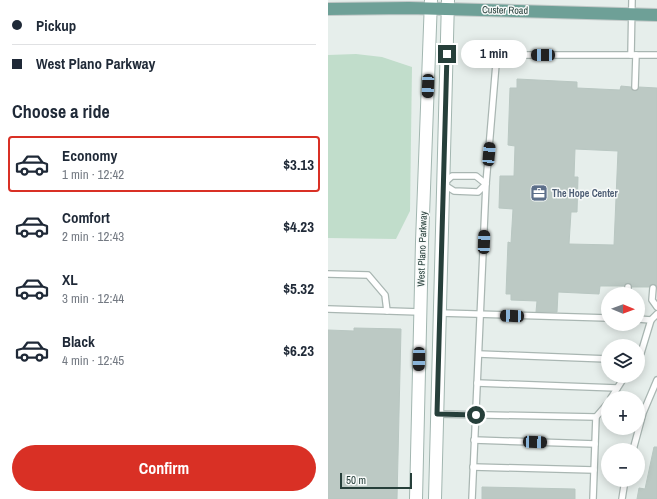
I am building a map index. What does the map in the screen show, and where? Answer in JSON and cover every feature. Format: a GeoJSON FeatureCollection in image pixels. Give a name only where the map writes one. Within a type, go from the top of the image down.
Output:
{"type":"FeatureCollection","features":[{"type":"Feature","properties":{"kind":"main road","name":"West Plano Parkway"},"geometry":{"type":"LineString","coordinates":[[416,499],[422,242],[431,4]]}},
{"type":"Feature","properties":{"kind":"main road","name":"Custer Road"},"geometry":{"type":"LineString","coordinates":[[328,9],[448,4],[657,14]]}},
{"type":"Feature","properties":{"kind":"main road","name":"West Plano Parkway"},"geometry":{"type":"LineString","coordinates":[[435,499],[448,4]]}},
{"type":"Feature","properties":{"kind":"main road"},"geometry":{"type":"LineString","coordinates":[[422,242],[427,304],[440,317]]}},
{"type":"Feature","properties":{"kind":"lane"},"geometry":{"type":"LineString","coordinates":[[632,0],[635,87]]}},
{"type":"Feature","properties":{"kind":"lane"},"geometry":{"type":"LineString","coordinates":[[472,499],[486,184],[496,64],[514,56],[657,55]]}},
{"type":"Feature","properties":{"kind":"lane"},"geometry":{"type":"LineString","coordinates":[[452,176],[476,176],[486,184],[478,192],[454,191],[443,184],[452,176]]}},
{"type":"Feature","properties":{"kind":"lane"},"geometry":{"type":"LineString","coordinates":[[328,274],[368,275],[385,295],[387,311]]}},
{"type":"Feature","properties":{"kind":"lane"},"geometry":{"type":"LineString","coordinates":[[653,288],[652,300],[657,307]]}},
{"type":"Feature","properties":{"kind":"lane"},"geometry":{"type":"LineString","coordinates":[[328,309],[420,312]]}},
{"type":"Feature","properties":{"kind":"lane"},"geometry":{"type":"LineString","coordinates":[[645,340],[651,320],[657,314]]}},
{"type":"Feature","properties":{"kind":"lane"},"geometry":{"type":"LineString","coordinates":[[440,317],[480,315],[601,318]]}},
{"type":"Feature","properties":{"kind":"lane"},"geometry":{"type":"LineString","coordinates":[[645,320],[651,320]]}},
{"type":"Feature","properties":{"kind":"lane"},"geometry":{"type":"LineString","coordinates":[[479,354],[601,359]]}},
{"type":"Feature","properties":{"kind":"lane"},"geometry":{"type":"LineString","coordinates":[[635,443],[643,413],[657,380]]}},
{"type":"Feature","properties":{"kind":"lane"},"geometry":{"type":"LineString","coordinates":[[477,383],[617,388]]}},
{"type":"Feature","properties":{"kind":"lane"},"geometry":{"type":"LineString","coordinates":[[615,391],[621,383]]}},
{"type":"Feature","properties":{"kind":"lane"},"geometry":{"type":"LineString","coordinates":[[593,499],[596,417],[601,411]]}},
{"type":"Feature","properties":{"kind":"lane"},"geometry":{"type":"LineString","coordinates":[[437,414],[596,417]]}},
{"type":"Feature","properties":{"kind":"lane"},"geometry":{"type":"LineString","coordinates":[[474,440],[595,444]]}},
{"type":"Feature","properties":{"kind":"lane"},"geometry":{"type":"LineString","coordinates":[[473,467],[594,470]]}},
{"type":"Feature","properties":{"kind":"lane"},"geometry":{"type":"LineString","coordinates":[[622,499],[624,487]]}},
{"type":"Feature","properties":{"kind":"green space"},"geometry":{"type":"Polygon","coordinates":[[[356,54],[382,57],[412,67],[410,211],[396,239],[328,238],[328,55],[356,54]]]}},
{"type":"Feature","properties":{"kind":"building","name":"The Hope Center"},"geometry":{"type":"Polygon","coordinates":[[[517,79],[577,82],[577,88],[620,90],[621,86],[631,87],[632,90],[635,91],[638,90],[639,87],[657,88],[657,287],[653,284],[649,287],[632,287],[628,283],[624,286],[600,286],[599,294],[558,292],[557,312],[536,312],[537,301],[511,300],[511,294],[506,294],[508,242],[511,243],[513,209],[499,208],[500,176],[514,176],[515,146],[508,145],[510,88],[517,88],[517,79]],[[575,149],[574,177],[578,177],[577,212],[571,212],[569,244],[614,245],[618,151],[575,149]]]}},
{"type":"Feature","properties":{"kind":"building"},"geometry":{"type":"Polygon","coordinates":[[[354,328],[401,329],[397,499],[328,499],[328,330],[354,331],[354,328]]]}},
{"type":"Feature","properties":{"kind":"building"},"geometry":{"type":"Polygon","coordinates":[[[654,447],[657,447],[657,499],[637,499],[639,488],[645,489],[654,447]]]}},
{"type":"Feature","properties":{"kind":"building"},"geometry":{"type":"Polygon","coordinates":[[[482,487],[575,489],[575,499],[482,499],[482,487]]]}},
{"type":"Feature","properties":{"kind":"place","name":"The Hope Center"},"geometry":{"type":"Point","coordinates":[539,193]}},
{"type":"Feature","properties":{"kind":"route"},"geometry":{"type":"LineString","coordinates":[[447,54],[437,414],[476,415]]}}]}
